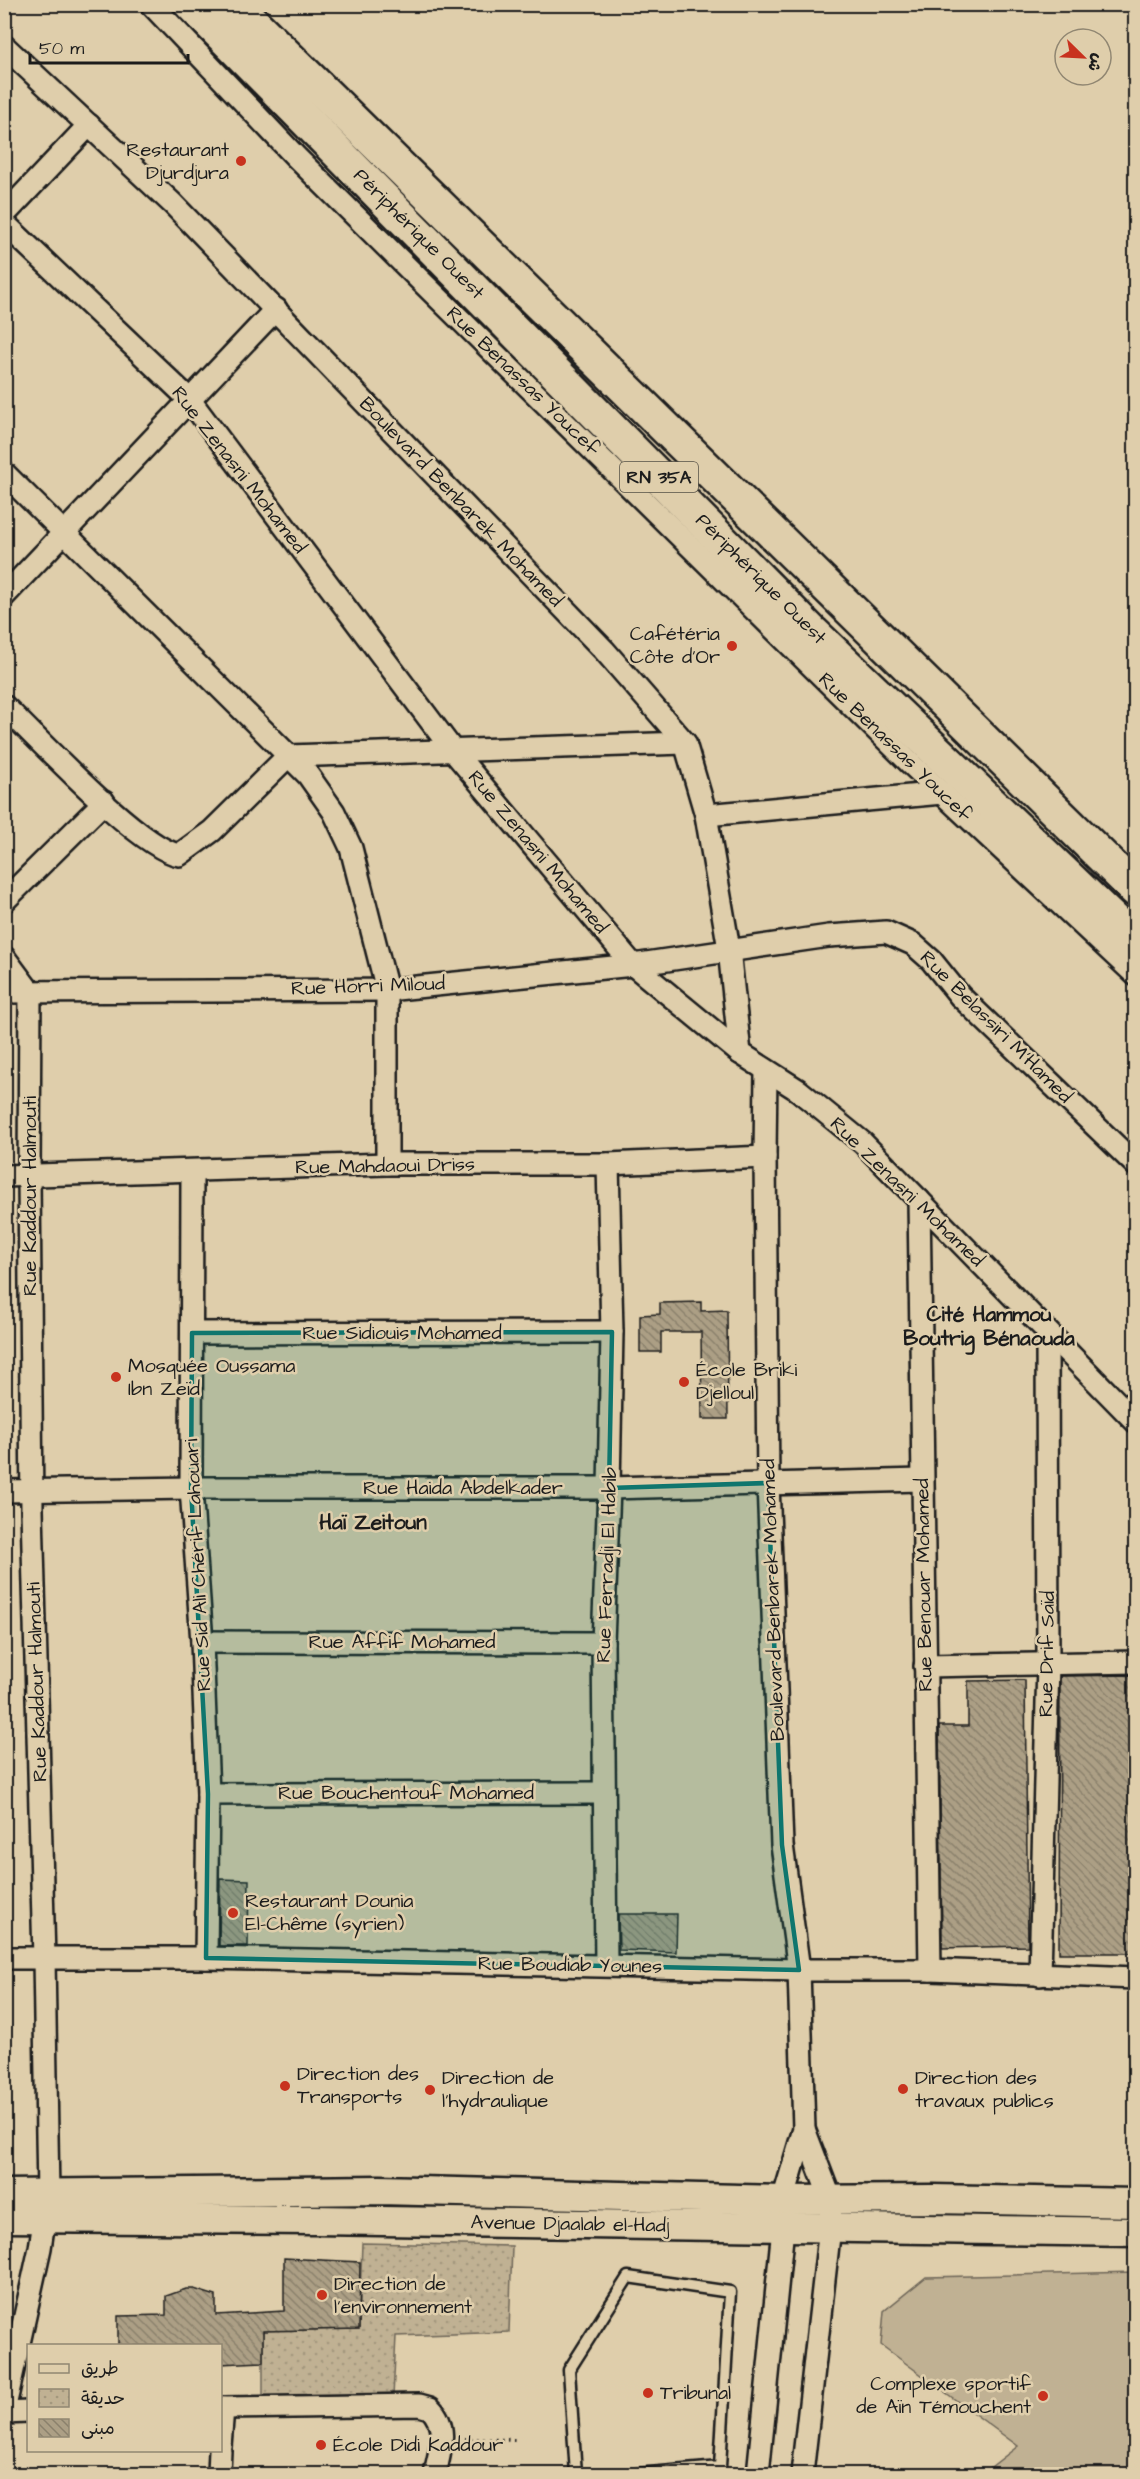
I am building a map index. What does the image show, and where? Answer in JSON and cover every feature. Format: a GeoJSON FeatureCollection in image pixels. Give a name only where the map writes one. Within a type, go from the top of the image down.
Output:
{"type":"FeatureCollection","features":[{"type":"Feature","properties":{"kind":"highway","name":"Périphérique Ouest"},"geometry":{"type":"LineString","coordinates":[[191,4],[813,633],[1136,942]]}},
{"type":"Feature","properties":{"kind":"highway","name":"Périphérique Ouest"},"geometry":{"type":"LineString","coordinates":[[234,4],[1136,890]]}},
{"type":"Feature","properties":{"kind":"main road","name":"Avenue Djaalab el-Hadj"},"geometry":{"type":"LineString","coordinates":[[4,2218],[46,2206],[147,2190],[380,2190],[783,2200],[830,2214],[1136,2232]]}},
{"type":"Feature","properties":{"kind":"main road"},"geometry":{"type":"LineString","coordinates":[[4,2193],[46,2206]]}},
{"type":"Feature","properties":{"kind":"main road","name":"Avenue Djaalab el-Hadj"},"geometry":{"type":"LineString","coordinates":[[46,2206],[315,2220],[783,2228],[830,2214],[933,2199],[1136,2203]]}},
{"type":"Feature","properties":{"kind":"street","name":"Rue Benassas Youcef"},"geometry":{"type":"LineString","coordinates":[[151,4],[402,263],[942,793],[1136,975]]}},
{"type":"Feature","properties":{"kind":"street","name":"Boulevard Benbarek Mohamed"},"geometry":{"type":"LineString","coordinates":[[4,46],[173,204],[276,309],[604,650],[686,743],[705,815],[729,949],[740,1053]]}},
{"type":"Feature","properties":{"kind":"street"},"geometry":{"type":"LineString","coordinates":[[4,215],[89,125]]}},
{"type":"Feature","properties":{"kind":"street","name":"Rue Zenasni Mohamed"},"geometry":{"type":"LineString","coordinates":[[4,223],[189,399],[454,752],[633,965],[740,1053],[798,1090],[863,1143],[1136,1422]]}},
{"type":"Feature","properties":{"kind":"street"},"geometry":{"type":"LineString","coordinates":[[4,596],[276,309]]}},
{"type":"Feature","properties":{"kind":"street"},"geometry":{"type":"LineString","coordinates":[[4,473],[308,775],[334,812],[351,848],[387,990],[387,1164]]}},
{"type":"Feature","properties":{"kind":"street"},"geometry":{"type":"LineString","coordinates":[[4,706],[104,802],[150,842],[167,853],[178,855],[212,831],[288,756],[686,743]]}},
{"type":"Feature","properties":{"kind":"street"},"geometry":{"type":"LineString","coordinates":[[705,815],[942,793]]}},
{"type":"Feature","properties":{"kind":"street"},"geometry":{"type":"LineString","coordinates":[[4,901],[104,802]]}},
{"type":"Feature","properties":{"kind":"street","name":"Rue Belassiri M'Hamed"},"geometry":{"type":"LineString","coordinates":[[729,949],[829,936],[886,932],[913,944],[931,960],[960,996],[1136,1165]]}},
{"type":"Feature","properties":{"kind":"street","name":"Rue Horri Miloud"},"geometry":{"type":"LineString","coordinates":[[4,992],[387,990],[633,965],[729,949]]}},
{"type":"Feature","properties":{"kind":"street"},"geometry":{"type":"LineString","coordinates":[[4,957],[30,992]]}},
{"type":"Feature","properties":{"kind":"street","name":"Rue Kaddour Halmouti"},"geometry":{"type":"LineString","coordinates":[[4,2412],[40,2248],[46,2206],[44,1959],[32,1490],[30,992]]}},
{"type":"Feature","properties":{"kind":"street","name":"Boulevard Benbarek Mohamed"},"geometry":{"type":"LineString","coordinates":[[766,1070],[768,1483],[782,1845],[799,1970],[804,2129],[830,2214],[802,2475]]}},
{"type":"Feature","properties":{"kind":"street","name":"Rue Mahdaoui Driss"},"geometry":{"type":"LineString","coordinates":[[4,1176],[192,1172],[387,1164],[608,1164],[765,1157]]}},
{"type":"Feature","properties":{"kind":"street","name":"Rue Ferradji El Habib"},"geometry":{"type":"LineString","coordinates":[[606,1965],[603,1643],[612,1332],[608,1164]]}},
{"type":"Feature","properties":{"kind":"street","name":"Rue Sid Ali Chérif Lahouari"},"geometry":{"type":"LineString","coordinates":[[192,1172],[191,1488],[202,1642],[208,1794],[206,1958]]}},
{"type":"Feature","properties":{"kind":"street","name":"Rue Benouar Mohamed"},"geometry":{"type":"LineString","coordinates":[[919,1200],[930,1970]]}},
{"type":"Feature","properties":{"kind":"street","name":"Rue Sidiouis Mohamed"},"geometry":{"type":"LineString","coordinates":[[192,1333],[612,1332]]}},
{"type":"Feature","properties":{"kind":"street","name":"Rue Drif Saïd"},"geometry":{"type":"LineString","coordinates":[[1040,1975],[1048,1663],[1047,1333]]}},
{"type":"Feature","properties":{"kind":"street","name":"Rue Haida Abdelkader"},"geometry":{"type":"LineString","coordinates":[[4,1491],[191,1488],[609,1488],[922,1480]]}},
{"type":"Feature","properties":{"kind":"street","name":"Rue Affif Mohamed"},"geometry":{"type":"LineString","coordinates":[[202,1642],[603,1643]]}},
{"type":"Feature","properties":{"kind":"street"},"geometry":{"type":"LineString","coordinates":[[925,1666],[1136,1662]]}},
{"type":"Feature","properties":{"kind":"street","name":"Rue Bouchentouf Mohamed"},"geometry":{"type":"LineString","coordinates":[[208,1794],[604,1793]]}},
{"type":"Feature","properties":{"kind":"street","name":"Rue Boudiab Younes"},"geometry":{"type":"LineString","coordinates":[[4,1958],[206,1958],[799,1970],[930,1970],[1136,1978]]}},
{"type":"Feature","properties":{"kind":"street","name":"Boulevard Benbarek Mohamed"},"geometry":{"type":"LineString","coordinates":[[758,2475],[783,2228],[783,2200],[804,2129]]}},
{"type":"Feature","properties":{"kind":"street"},"geometry":{"type":"LineString","coordinates":[[222,2408],[419,2405],[430,2408],[442,2425],[442,2438],[435,2475]]}},
{"type":"Feature","properties":{"kind":"street"},"geometry":{"type":"LineString","coordinates":[[4,2412],[27,2412]]}},
{"type":"Feature","properties":{"kind":"street"},"geometry":{"type":"LineString","coordinates":[[219,2475],[220,2452]]}},
{"type":"Feature","properties":{"kind":"lane"},"geometry":{"type":"LineString","coordinates":[[576,2475],[569,2370],[628,2277],[730,2292],[720,2467],[637,2475]]}},
{"type":"Feature","properties":{"kind":"path"},"geometry":{"type":"LineString","coordinates":[[442,2438],[516,2440]]}},
{"type":"Feature","properties":{"kind":"highlighted area"},"geometry":{"type":"Polygon","coordinates":[[[612,1332],[609,1488],[768,1483],[782,1845],[799,1970],[206,1958],[208,1794],[191,1488],[192,1333],[612,1332]]]}},
{"type":"Feature","properties":{"kind":"green space"},"geometry":{"type":"Polygon","coordinates":[[[362,2243],[512,2246],[509,2332],[396,2336],[393,2397],[263,2397],[263,2330],[359,2329],[362,2243]]]}},
{"type":"Feature","properties":{"kind":"green space","name":"Complexe sportif de Aïn Témouchent"},"geometry":{"type":"Polygon","coordinates":[[[1135,2272],[1135,2474],[982,2474],[1018,2446],[881,2345],[884,2311],[926,2277],[1135,2272]]]}},
{"type":"Feature","properties":{"kind":"building"},"geometry":{"type":"Polygon","coordinates":[[[701,1302],[701,1311],[727,1310],[728,1419],[702,1419],[701,1332],[661,1332],[661,1352],[640,1352],[640,1315],[660,1314],[660,1303],[701,1302]]]}},
{"type":"Feature","properties":{"kind":"building"},"geometry":{"type":"Polygon","coordinates":[[[1136,1675],[1136,1953],[1059,1953],[1060,1676],[1136,1675]]]}},
{"type":"Feature","properties":{"kind":"building"},"geometry":{"type":"Polygon","coordinates":[[[1025,1680],[1028,1946],[942,1948],[939,1726],[968,1726],[968,1681],[1025,1680]]]}},
{"type":"Feature","properties":{"kind":"building","name":"Restaurant Dounia El-Chême (syrien)"},"geometry":{"type":"Polygon","coordinates":[[[220,1879],[249,1880],[248,1946],[219,1946],[220,1879]]]}},
{"type":"Feature","properties":{"kind":"building"},"geometry":{"type":"Polygon","coordinates":[[[618,1914],[677,1914],[676,1952],[619,1950],[618,1914]]]}},
{"type":"Feature","properties":{"kind":"building"},"geometry":{"type":"Polygon","coordinates":[[[284,2258],[360,2262],[359,2329],[263,2331],[263,2362],[222,2364],[222,2344],[118,2344],[118,2316],[166,2315],[166,2296],[186,2289],[194,2289],[216,2296],[216,2315],[284,2311],[284,2258]]]}},
{"type":"Feature","properties":{"kind":"place","name":"Restaurant Djurdjura"},"geometry":{"type":"Point","coordinates":[241,161]}},
{"type":"Feature","properties":{"kind":"place","name":"Cafétéria Côte d'Or"},"geometry":{"type":"Point","coordinates":[732,646]}},
{"type":"Feature","properties":{"kind":"place","name":"Mosquée Oussama Ibn Zeïd"},"geometry":{"type":"Point","coordinates":[116,1377]}},
{"type":"Feature","properties":{"kind":"place","name":"École Briki Djelloul"},"geometry":{"type":"Point","coordinates":[684,1382]}},
{"type":"Feature","properties":{"kind":"place","name":"Restaurant Dounia El-Chême (syrien)"},"geometry":{"type":"Point","coordinates":[233,1913]}},
{"type":"Feature","properties":{"kind":"place","name":"Direction des Transports"},"geometry":{"type":"Point","coordinates":[285,2086]}},
{"type":"Feature","properties":{"kind":"place","name":"Direction des travaux publics"},"geometry":{"type":"Point","coordinates":[903,2089]}},
{"type":"Feature","properties":{"kind":"place","name":"Direction de l'hydraulique"},"geometry":{"type":"Point","coordinates":[430,2090]}},
{"type":"Feature","properties":{"kind":"place","name":"Direction de l'environnement"},"geometry":{"type":"Point","coordinates":[322,2295]}},
{"type":"Feature","properties":{"kind":"place","name":"Tribunal"},"geometry":{"type":"Point","coordinates":[648,2393]}},
{"type":"Feature","properties":{"kind":"place","name":"Complexe sportif de Aïn Témouchent"},"geometry":{"type":"Point","coordinates":[1043,2396]}},
{"type":"Feature","properties":{"kind":"place","name":"École Didi Kaddour"},"geometry":{"type":"Point","coordinates":[321,2445]}},
{"type":"Feature","properties":{"kind":"district","name":"Cité Hammou Boutrig Bénaouda"},"geometry":{"type":"Point","coordinates":[989,1326]}},
{"type":"Feature","properties":{"kind":"district","name":"Haï Zeitoun"},"geometry":{"type":"Point","coordinates":[373,1522]}}]}
